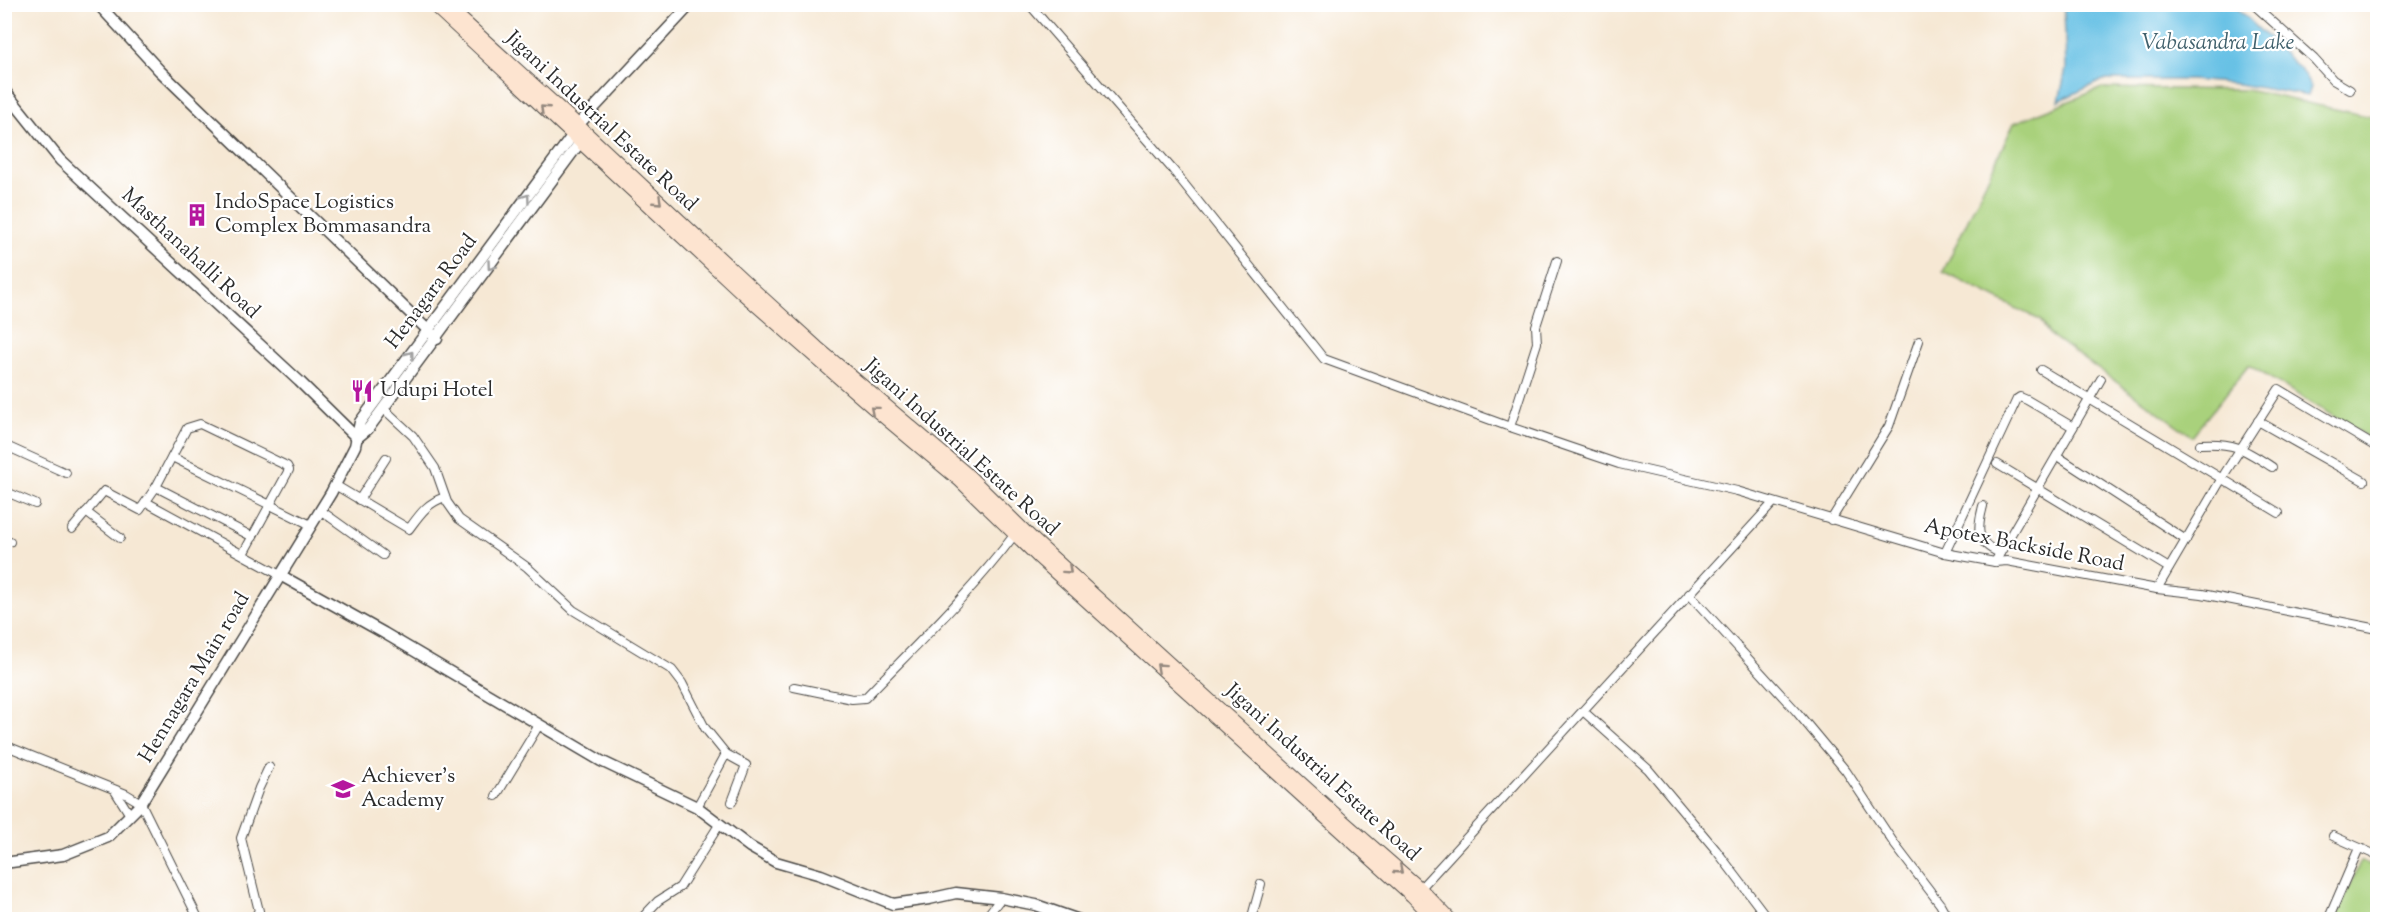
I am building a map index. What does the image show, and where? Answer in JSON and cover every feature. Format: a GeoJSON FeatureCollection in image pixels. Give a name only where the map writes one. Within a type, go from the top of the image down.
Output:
{"type":"FeatureCollection","features":[{"type":"Feature","properties":{"kind":"main road","name":"Jigani Industrial Estate Road"},"geometry":{"type":"LineString","coordinates":[[432,4],[767,302],[966,473],[1036,542],[1333,812],[1416,892],[1434,920]]}},
{"type":"Feature","properties":{"kind":"main road","name":"Jigani Industrial Estate Road"},"geometry":{"type":"LineString","coordinates":[[446,4],[579,135],[810,354],[960,481],[1038,557],[1416,892],[1451,920]]}},
{"type":"Feature","properties":{"kind":"street"},"geometry":{"type":"LineString","coordinates":[[98,4],[171,83],[433,335]]}},
{"type":"Feature","properties":{"kind":"street","name":"Henagara Road"},"geometry":{"type":"LineString","coordinates":[[357,438],[368,429],[433,335],[579,135],[588,116],[691,4]]}},
{"type":"Feature","properties":{"kind":"street","name":"Apotex Backside Road"},"geometry":{"type":"LineString","coordinates":[[1029,4],[1173,170],[1324,359],[1510,428],[1619,464],[1737,491],[1945,553],[1995,562],[2007,561],[2157,589],[2202,594],[2378,629]]}},
{"type":"Feature","properties":{"kind":"street"},"geometry":{"type":"LineString","coordinates":[[2253,4],[2314,59],[2333,80],[2350,90]]}},
{"type":"Feature","properties":{"kind":"street","name":"Masthanahalli Road"},"geometry":{"type":"LineString","coordinates":[[4,90],[60,159],[299,381],[357,438]]}},
{"type":"Feature","properties":{"kind":"street"},"geometry":{"type":"LineString","coordinates":[[1510,428],[1537,343],[1536,326],[1557,261]]}},
{"type":"Feature","properties":{"kind":"street","name":"Henagara Road"},"geometry":{"type":"LineString","coordinates":[[357,438],[360,422],[433,335]]}},
{"type":"Feature","properties":{"kind":"street"},"geometry":{"type":"LineString","coordinates":[[1831,520],[1890,426],[1919,341]]}},
{"type":"Feature","properties":{"kind":"street"},"geometry":{"type":"LineString","coordinates":[[2041,370],[2279,513]]}},
{"type":"Feature","properties":{"kind":"street"},"geometry":{"type":"LineString","coordinates":[[1995,562],[2101,379]]}},
{"type":"Feature","properties":{"kind":"street"},"geometry":{"type":"LineString","coordinates":[[2157,589],[2241,447],[2279,389],[2378,448]]}},
{"type":"Feature","properties":{"kind":"street"},"geometry":{"type":"LineString","coordinates":[[1945,553],[2017,399],[2020,397],[2027,400],[2073,428]]}},
{"type":"Feature","properties":{"kind":"street"},"geometry":{"type":"LineString","coordinates":[[383,408],[413,436],[430,460],[446,497],[459,519],[527,567],[573,610],[672,670],[682,683],[701,722],[726,754],[746,765],[732,802]]}},
{"type":"Feature","properties":{"kind":"street"},"geometry":{"type":"LineString","coordinates":[[2258,421],[2364,481]]}},
{"type":"Feature","properties":{"kind":"street"},"geometry":{"type":"LineString","coordinates":[[72,529],[104,491],[140,510],[156,487],[187,428],[200,424],[286,466],[289,470],[288,476],[243,554]]}},
{"type":"Feature","properties":{"kind":"street","name":"Hennagara Main road"},"geometry":{"type":"LineString","coordinates":[[4,863],[63,855],[108,837],[141,803],[320,510],[357,438]]}},
{"type":"Feature","properties":{"kind":"street"},"geometry":{"type":"LineString","coordinates":[[2200,444],[2224,443],[2241,447],[2272,467]]}},
{"type":"Feature","properties":{"kind":"street"},"geometry":{"type":"LineString","coordinates":[[4,445],[66,472]]}},
{"type":"Feature","properties":{"kind":"street"},"geometry":{"type":"LineString","coordinates":[[2057,456],[2186,540]]}},
{"type":"Feature","properties":{"kind":"street"},"geometry":{"type":"LineString","coordinates":[[172,457],[311,525]]}},
{"type":"Feature","properties":{"kind":"street"},"geometry":{"type":"LineString","coordinates":[[359,500],[386,458]]}},
{"type":"Feature","properties":{"kind":"street"},"geometry":{"type":"LineString","coordinates":[[1997,464],[2169,568]]}},
{"type":"Feature","properties":{"kind":"street"},"geometry":{"type":"LineString","coordinates":[[334,485],[409,529],[424,508],[446,497]]}},
{"type":"Feature","properties":{"kind":"street"},"geometry":{"type":"LineString","coordinates":[[156,487],[253,537]]}},
{"type":"Feature","properties":{"kind":"street"},"geometry":{"type":"LineString","coordinates":[[4,491],[34,504]]}},
{"type":"Feature","properties":{"kind":"street"},"geometry":{"type":"LineString","coordinates":[[146,502],[384,633],[601,761],[697,807],[719,825],[776,862],[821,875],[893,904],[929,900],[956,893],[1036,905],[1079,920]]}},
{"type":"Feature","properties":{"kind":"street"},"geometry":{"type":"LineString","coordinates":[[1416,892],[1773,503]]}},
{"type":"Feature","properties":{"kind":"street"},"geometry":{"type":"LineString","coordinates":[[1983,506],[1979,528],[1982,542],[2000,554]]}},
{"type":"Feature","properties":{"kind":"street"},"geometry":{"type":"LineString","coordinates":[[320,510],[382,555]]}},
{"type":"Feature","properties":{"kind":"street"},"geometry":{"type":"LineString","coordinates":[[86,512],[120,538]]}},
{"type":"Feature","properties":{"kind":"street"},"geometry":{"type":"LineString","coordinates":[[794,687],[852,699],[865,698],[995,561],[1015,534]]}},
{"type":"Feature","properties":{"kind":"street"},"geometry":{"type":"LineString","coordinates":[[1689,594],[1796,711],[1846,771],[1949,920]]}},
{"type":"Feature","properties":{"kind":"street"},"geometry":{"type":"LineString","coordinates":[[1583,711],[1648,769],[1716,850],[1769,920]]}},
{"type":"Feature","properties":{"kind":"street"},"geometry":{"type":"LineString","coordinates":[[496,796],[539,726]]}},
{"type":"Feature","properties":{"kind":"street"},"geometry":{"type":"LineString","coordinates":[[4,745],[141,803],[199,920]]}},
{"type":"Feature","properties":{"kind":"street"},"geometry":{"type":"LineString","coordinates":[[697,807],[726,754]]}},
{"type":"Feature","properties":{"kind":"street"},"geometry":{"type":"LineString","coordinates":[[252,920],[259,910],[241,838],[269,767]]}},
{"type":"Feature","properties":{"kind":"street"},"geometry":{"type":"LineString","coordinates":[[115,791],[130,815]]}},
{"type":"Feature","properties":{"kind":"street"},"geometry":{"type":"LineString","coordinates":[[640,920],[658,901],[680,887],[719,825]]}},
{"type":"Feature","properties":{"kind":"street"},"geometry":{"type":"LineString","coordinates":[[2333,836],[2378,856]]}},
{"type":"Feature","properties":{"kind":"street"},"geometry":{"type":"LineString","coordinates":[[2328,920],[2359,848]]}},
{"type":"Feature","properties":{"kind":"street"},"geometry":{"type":"LineString","coordinates":[[1251,920],[1261,884]]}},
{"type":"Feature","properties":{"kind":"street"},"geometry":{"type":"LineString","coordinates":[[984,920],[1001,898]]}},
{"type":"Feature","properties":{"kind":"green space"},"geometry":{"type":"Polygon","coordinates":[[[2102,88],[2247,90],[2377,118],[2377,443],[2249,365],[2192,436],[2049,334],[2040,320],[1943,272],[2014,123],[2102,88]]]}},
{"type":"Feature","properties":{"kind":"green space"},"geometry":{"type":"Polygon","coordinates":[[[2361,861],[2377,868],[2377,919],[2335,919],[2361,861]]]}},
{"type":"Feature","properties":{"kind":"water","name":"Vabasandra Lake"},"geometry":{"type":"Polygon","coordinates":[[[2064,5],[2234,5],[2300,69],[2311,87],[2308,96],[2238,84],[2191,80],[2103,80],[2059,101],[2066,69],[2064,5]]]}},
{"type":"Feature","properties":{"kind":"place","name":"IndoSpace Logistics Complex Bommasandra"},"geometry":{"type":"Point","coordinates":[197,215]}},
{"type":"Feature","properties":{"kind":"place","name":"Udupi Hotel"},"geometry":{"type":"Point","coordinates":[362,391]}},
{"type":"Feature","properties":{"kind":"place","name":"Achiever's Academy"},"geometry":{"type":"Point","coordinates":[343,789]}}]}
